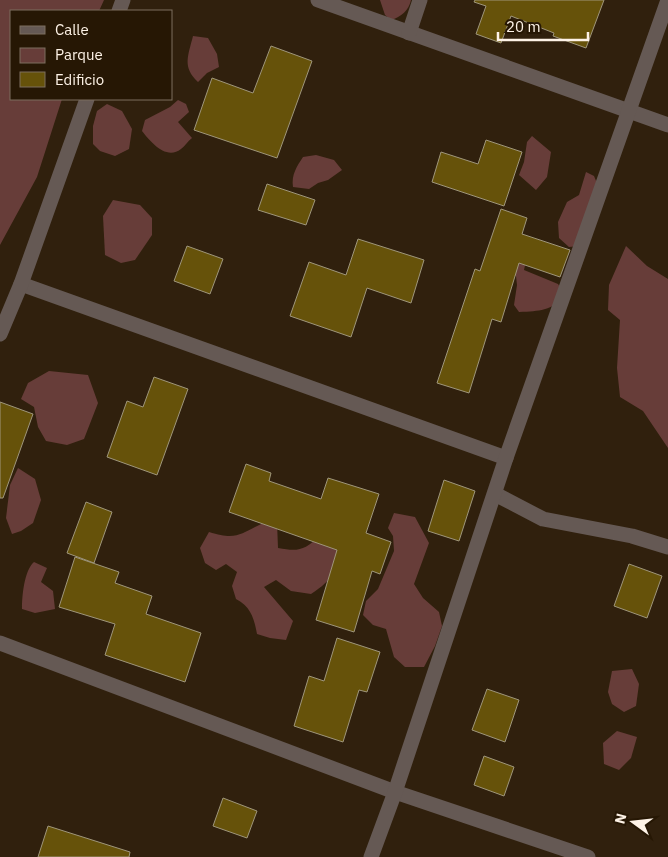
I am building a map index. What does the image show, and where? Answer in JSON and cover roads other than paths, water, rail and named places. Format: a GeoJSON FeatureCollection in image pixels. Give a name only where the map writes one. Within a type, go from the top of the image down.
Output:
{"type":"FeatureCollection","features":[{"type":"Feature","properties":{"kind":"street"},"geometry":{"type":"LineString","coordinates":[[318,0],[668,125]]}},
{"type":"Feature","properties":{"kind":"street"},"geometry":{"type":"LineString","coordinates":[[408,32],[420,0]]}},
{"type":"Feature","properties":{"kind":"street"},"geometry":{"type":"LineString","coordinates":[[372,857],[506,458],[668,0]]}},
{"type":"Feature","properties":{"kind":"street"},"geometry":{"type":"LineString","coordinates":[[0,334],[21,284],[88,100]]}},
{"type":"Feature","properties":{"kind":"street"},"geometry":{"type":"LineString","coordinates":[[21,284],[506,458]]}},
{"type":"Feature","properties":{"kind":"street"},"geometry":{"type":"LineString","coordinates":[[494,494],[543,519],[632,536],[668,547]]}},
{"type":"Feature","properties":{"kind":"street"},"geometry":{"type":"LineString","coordinates":[[0,644],[395,792],[588,857]]}}]}
